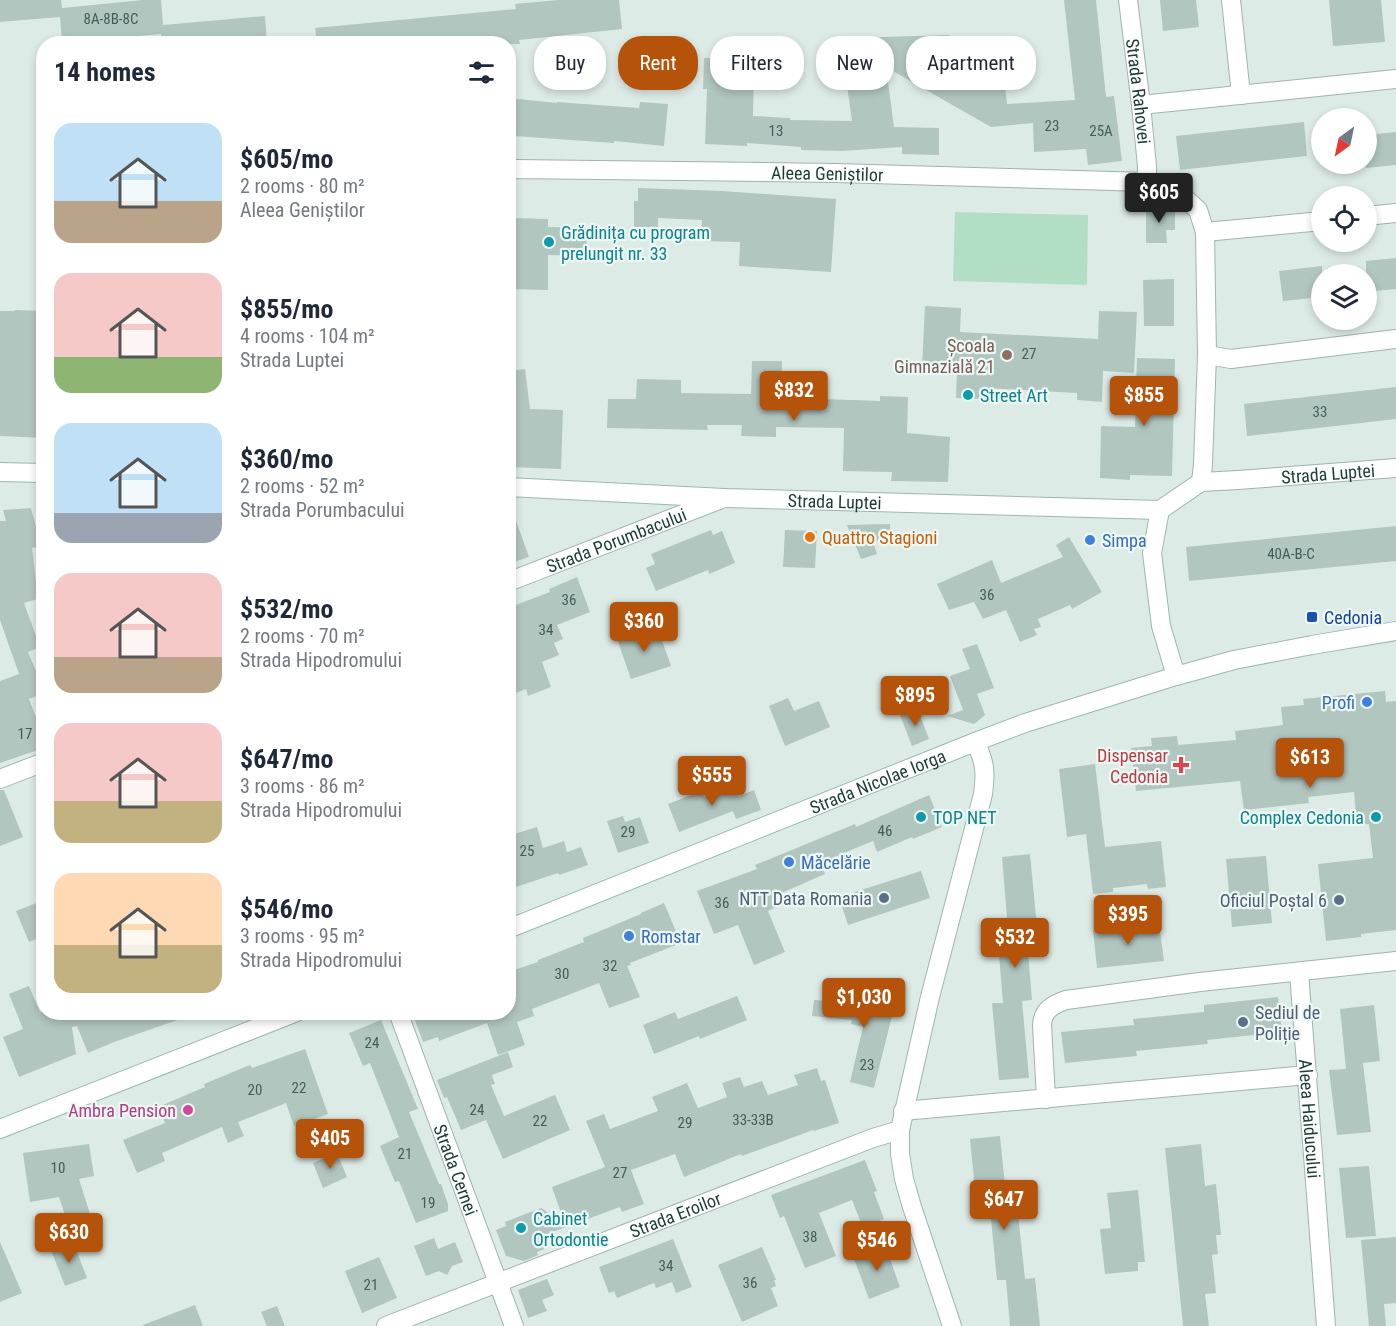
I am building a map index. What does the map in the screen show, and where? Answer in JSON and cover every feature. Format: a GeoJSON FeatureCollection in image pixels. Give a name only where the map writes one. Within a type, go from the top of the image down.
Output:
{"type":"FeatureCollection","features":[{"type":"Feature","properties":{"kind":"street","name":"Strada Rahovei"},"geometry":{"type":"LineString","coordinates":[[1128,0],[1141,105],[1147,182]]}},
{"type":"Feature","properties":{"kind":"street"},"geometry":{"type":"LineString","coordinates":[[1231,0],[1241,94]]}},
{"type":"Feature","properties":{"kind":"street"},"geometry":{"type":"LineString","coordinates":[[1141,105],[1396,79]]}},
{"type":"Feature","properties":{"kind":"street","name":"Aleea Geniștilor"},"geometry":{"type":"LineString","coordinates":[[516,169],[685,170],[1147,182],[1177,191],[1198,210],[1205,232]]}},
{"type":"Feature","properties":{"kind":"street"},"geometry":{"type":"LineString","coordinates":[[1377,215],[1396,213]]}},
{"type":"Feature","properties":{"kind":"street"},"geometry":{"type":"LineString","coordinates":[[1176,676],[1161,626],[1152,553],[1160,510],[1201,482],[1207,356],[1205,232],[1311,221]]}},
{"type":"Feature","properties":{"kind":"street"},"geometry":{"type":"LineString","coordinates":[[1207,356],[1230,359],[1396,339]]}},
{"type":"Feature","properties":{"kind":"street","name":"Strada Luptei"},"geometry":{"type":"LineString","coordinates":[[1201,482],[1396,468]]}},
{"type":"Feature","properties":{"kind":"street"},"geometry":{"type":"LineString","coordinates":[[0,472],[36,473]]}},
{"type":"Feature","properties":{"kind":"street","name":"Strada Luptei"},"geometry":{"type":"LineString","coordinates":[[516,487],[724,498],[1160,510]]}},
{"type":"Feature","properties":{"kind":"street","name":"Strada Porumbacului"},"geometry":{"type":"LineString","coordinates":[[516,579],[724,498]]}},
{"type":"Feature","properties":{"kind":"street","name":"Strada Nicolae Iorga"},"geometry":{"type":"LineString","coordinates":[[516,926],[1025,723],[1176,676],[1254,656],[1396,632]]}},
{"type":"Feature","properties":{"kind":"street"},"geometry":{"type":"LineString","coordinates":[[952,1326],[904,1179],[900,1154],[900,1130],[930,997],[983,794],[984,760],[975,742]]}},
{"type":"Feature","properties":{"kind":"street"},"geometry":{"type":"LineString","coordinates":[[0,779],[36,765]]}},
{"type":"Feature","properties":{"kind":"street"},"geometry":{"type":"LineString","coordinates":[[1046,1099],[1042,1018],[1048,1008],[1055,1004],[1066,1000],[1200,982],[1396,961]]}},
{"type":"Feature","properties":{"kind":"street","name":"Aleea Haiducului"},"geometry":{"type":"LineString","coordinates":[[1299,972],[1326,1326]]}},
{"type":"Feature","properties":{"kind":"street"},"geometry":{"type":"LineString","coordinates":[[0,1129],[277,1020]]}},
{"type":"Feature","properties":{"kind":"street","name":"Strada Cernei"},"geometry":{"type":"LineString","coordinates":[[401,1020],[514,1326]]}},
{"type":"Feature","properties":{"kind":"street"},"geometry":{"type":"LineString","coordinates":[[903,1112],[1308,1075]]}},
{"type":"Feature","properties":{"kind":"street","name":"Strada Eroilor"},"geometry":{"type":"LineString","coordinates":[[386,1326],[873,1138],[900,1130]]}},
{"type":"Feature","properties":{"kind":"green space"},"geometry":{"type":"Polygon","coordinates":[[[955,212],[1088,215],[1087,285],[953,281],[955,212]]]}},
{"type":"Feature","properties":{"kind":"building"},"geometry":{"type":"Polygon","coordinates":[[[0,0],[61,0],[62,8],[161,0],[163,25],[265,16],[266,36],[161,36],[161,34],[61,36],[60,17],[0,22],[0,0]]]}},
{"type":"Feature","properties":{"kind":"building"},"geometry":{"type":"Polygon","coordinates":[[[558,0],[619,0],[622,29],[534,36],[534,38],[519,40],[520,44],[516,44],[516,36],[316,36],[315,28],[516,9],[515,4],[558,0]]]}},
{"type":"Feature","properties":{"kind":"building"},"geometry":{"type":"Polygon","coordinates":[[[1064,0],[1096,0],[1106,97],[1114,96],[1122,161],[1088,165],[1086,149],[1034,152],[1033,123],[991,127],[926,90],[1006,90],[1007,104],[1075,100],[1064,0]]]}},
{"type":"Feature","properties":{"kind":"building"},"geometry":{"type":"Polygon","coordinates":[[[1160,0],[1196,0],[1199,27],[1163,31],[1160,0]]]}},
{"type":"Feature","properties":{"kind":"building"},"geometry":{"type":"Polygon","coordinates":[[[1329,0],[1381,0],[1385,42],[1333,46],[1329,0]]]}},
{"type":"Feature","properties":{"kind":"building"},"geometry":{"type":"Polygon","coordinates":[[[906,36],[906,78],[894,72],[894,37],[906,36]]]}},
{"type":"Feature","properties":{"kind":"building"},"geometry":{"type":"Polygon","coordinates":[[[704,58],[710,58],[710,90],[754,90],[753,116],[790,118],[790,120],[852,121],[848,90],[889,90],[894,127],[939,128],[939,155],[902,154],[902,147],[842,151],[801,150],[801,147],[747,143],[747,146],[705,144],[707,89],[703,89],[704,58]]]}},
{"type":"Feature","properties":{"kind":"building"},"geometry":{"type":"Polygon","coordinates":[[[516,99],[639,108],[640,102],[668,104],[664,146],[614,141],[614,143],[516,136],[516,99]]]}},
{"type":"Feature","properties":{"kind":"building"},"geometry":{"type":"Polygon","coordinates":[[[1304,122],[1307,156],[1180,170],[1176,136],[1304,122]]]}},
{"type":"Feature","properties":{"kind":"building"},"geometry":{"type":"Polygon","coordinates":[[[1396,132],[1396,165],[1377,167],[1377,134],[1396,132]]]}},
{"type":"Feature","properties":{"kind":"building"},"geometry":{"type":"Polygon","coordinates":[[[638,188],[836,199],[831,272],[739,266],[740,242],[701,241],[702,220],[658,218],[658,227],[634,227],[634,201],[638,201],[638,188]]]}},
{"type":"Feature","properties":{"kind":"building"},"geometry":{"type":"Polygon","coordinates":[[[1146,208],[1175,208],[1175,230],[1166,230],[1167,243],[1146,243],[1146,208]]]}},
{"type":"Feature","properties":{"kind":"building","name":"Grădinița cu program prelungit nr. 33"},"geometry":{"type":"Polygon","coordinates":[[[516,218],[548,219],[548,227],[587,228],[586,256],[548,255],[548,290],[516,289],[516,218]]]}},
{"type":"Feature","properties":{"kind":"building"},"geometry":{"type":"Polygon","coordinates":[[[1396,258],[1396,289],[1377,291],[1377,264],[1366,264],[1366,261],[1396,258]]]}},
{"type":"Feature","properties":{"kind":"building"},"geometry":{"type":"Polygon","coordinates":[[[1311,267],[1311,298],[1283,301],[1279,271],[1311,267]]]}},
{"type":"Feature","properties":{"kind":"building"},"geometry":{"type":"Polygon","coordinates":[[[1174,279],[1174,326],[1144,326],[1143,280],[1174,279]]]}},
{"type":"Feature","properties":{"kind":"building","name":"Școala Gimnazială 21"},"geometry":{"type":"Polygon","coordinates":[[[925,306],[961,308],[960,332],[1098,339],[1099,311],[1137,312],[1134,373],[1103,371],[1102,402],[1077,400],[1077,393],[983,388],[982,399],[956,398],[957,370],[922,368],[925,306]]]}},
{"type":"Feature","properties":{"kind":"building"},"geometry":{"type":"Polygon","coordinates":[[[0,311],[36,311],[36,438],[0,436],[0,311]]]}},
{"type":"Feature","properties":{"kind":"building"},"geometry":{"type":"Polygon","coordinates":[[[1137,358],[1175,359],[1172,476],[1130,475],[1130,480],[1100,478],[1101,426],[1135,427],[1137,358]]]}},
{"type":"Feature","properties":{"kind":"building"},"geometry":{"type":"Polygon","coordinates":[[[752,361],[782,361],[781,394],[824,395],[824,399],[880,401],[880,396],[908,397],[907,433],[950,437],[948,482],[891,481],[892,472],[843,471],[844,428],[776,427],[776,437],[741,436],[742,425],[707,425],[708,430],[607,428],[608,399],[636,399],[637,379],[681,380],[681,393],[751,394],[752,361]]]}},
{"type":"Feature","properties":{"kind":"building"},"geometry":{"type":"Polygon","coordinates":[[[525,369],[530,409],[563,410],[561,469],[516,467],[516,370],[525,369]]]}},
{"type":"Feature","properties":{"kind":"building"},"geometry":{"type":"Polygon","coordinates":[[[1396,387],[1396,419],[1247,436],[1244,404],[1396,387]]]}},
{"type":"Feature","properties":{"kind":"building"},"geometry":{"type":"Polygon","coordinates":[[[31,508],[36,527],[36,547],[32,548],[36,599],[24,603],[36,636],[36,649],[28,652],[36,671],[36,696],[29,699],[36,717],[36,751],[0,763],[0,681],[19,674],[0,620],[0,521],[6,521],[3,510],[31,508]]]}},
{"type":"Feature","properties":{"kind":"building"},"geometry":{"type":"Polygon","coordinates":[[[516,521],[529,557],[516,561],[516,521]]]}},
{"type":"Feature","properties":{"kind":"building"},"geometry":{"type":"Polygon","coordinates":[[[890,524],[891,539],[873,542],[877,554],[861,559],[847,525],[890,524]]]}},
{"type":"Feature","properties":{"kind":"building"},"geometry":{"type":"Polygon","coordinates":[[[1396,526],[1396,561],[1189,581],[1186,547],[1396,526]]]}},
{"type":"Feature","properties":{"kind":"building"},"geometry":{"type":"Polygon","coordinates":[[[711,530],[713,535],[722,531],[735,563],[709,574],[708,570],[656,591],[646,568],[655,564],[651,554],[711,530]]]}},
{"type":"Feature","properties":{"kind":"building"},"geometry":{"type":"Polygon","coordinates":[[[785,530],[817,531],[815,568],[783,567],[785,530]]]}},
{"type":"Feature","properties":{"kind":"building"},"geometry":{"type":"Polygon","coordinates":[[[1069,537],[1102,592],[1072,609],[1070,605],[1038,619],[1041,627],[1034,629],[1037,635],[1020,642],[1006,610],[983,619],[974,602],[949,610],[937,584],[992,560],[1001,583],[1063,557],[1056,545],[1069,537]]]}},
{"type":"Feature","properties":{"kind":"building"},"geometry":{"type":"Polygon","coordinates":[[[577,577],[590,612],[557,625],[563,639],[554,643],[559,655],[542,662],[551,687],[528,696],[526,689],[516,693],[516,605],[550,592],[549,589],[577,577]]]}},
{"type":"Feature","properties":{"kind":"building"},"geometry":{"type":"Polygon","coordinates":[[[658,629],[671,666],[631,679],[617,639],[643,630],[644,634],[658,629]]]}},
{"type":"Feature","properties":{"kind":"building"},"geometry":{"type":"Polygon","coordinates":[[[977,644],[994,688],[977,694],[985,715],[974,724],[947,716],[963,710],[950,676],[970,669],[962,649],[977,644]]]}},
{"type":"Feature","properties":{"kind":"building","name":"Complex Cedonia"},"geometry":{"type":"Polygon","coordinates":[[[1385,691],[1386,702],[1396,701],[1396,930],[1326,941],[1318,864],[1373,858],[1369,824],[1357,825],[1354,792],[1308,797],[1309,803],[1244,810],[1240,781],[1136,791],[1131,748],[1152,746],[1151,738],[1177,736],[1178,745],[1236,740],[1235,731],[1283,725],[1281,707],[1304,705],[1303,699],[1385,691]]]}},
{"type":"Feature","properties":{"kind":"building"},"geometry":{"type":"Polygon","coordinates":[[[788,698],[794,711],[819,701],[830,727],[785,746],[769,706],[788,698]]]}},
{"type":"Feature","properties":{"kind":"building"},"geometry":{"type":"Polygon","coordinates":[[[917,708],[929,739],[912,746],[900,715],[917,708]]]}},
{"type":"Feature","properties":{"kind":"building"},"geometry":{"type":"Polygon","coordinates":[[[1095,764],[1105,847],[1161,841],[1166,887],[1148,889],[1147,884],[1113,888],[1113,892],[1093,894],[1086,834],[1067,837],[1059,769],[1095,764]]]}},
{"type":"Feature","properties":{"kind":"building"},"geometry":{"type":"Polygon","coordinates":[[[735,786],[739,796],[754,790],[761,810],[736,819],[733,811],[679,832],[668,804],[702,791],[704,797],[735,786]]]}},
{"type":"Feature","properties":{"kind":"building"},"geometry":{"type":"Polygon","coordinates":[[[0,790],[4,790],[23,837],[0,846],[0,790]]]}},
{"type":"Feature","properties":{"kind":"building"},"geometry":{"type":"Polygon","coordinates":[[[929,795],[942,827],[877,852],[873,841],[820,863],[825,874],[777,895],[781,905],[768,911],[785,952],[754,965],[738,925],[714,934],[697,891],[757,869],[755,865],[855,824],[856,827],[929,795]]]}},
{"type":"Feature","properties":{"kind":"building"},"geometry":{"type":"Polygon","coordinates":[[[623,816],[625,822],[640,817],[649,843],[618,853],[607,821],[623,816]]]}},
{"type":"Feature","properties":{"kind":"building"},"geometry":{"type":"Polygon","coordinates":[[[537,827],[543,848],[564,841],[567,852],[581,847],[588,865],[516,887],[516,834],[537,827]]]}},
{"type":"Feature","properties":{"kind":"building"},"geometry":{"type":"Polygon","coordinates":[[[1030,854],[1037,927],[1026,928],[1032,1000],[1022,1001],[1029,1078],[999,1080],[992,1003],[1003,1003],[997,931],[1008,930],[1002,857],[1030,854]]]}},
{"type":"Feature","properties":{"kind":"building"},"geometry":{"type":"Polygon","coordinates":[[[1266,856],[1272,923],[1232,927],[1226,859],[1266,856]]]}},
{"type":"Feature","properties":{"kind":"building","name":"NTT Data Romania"},"geometry":{"type":"Polygon","coordinates":[[[921,871],[930,898],[848,925],[839,897],[921,871]]]}},
{"type":"Feature","properties":{"kind":"building"},"geometry":{"type":"Polygon","coordinates":[[[36,903],[36,939],[29,942],[16,911],[36,903]]]}},
{"type":"Feature","properties":{"kind":"building"},"geometry":{"type":"Polygon","coordinates":[[[664,903],[681,943],[627,966],[640,997],[609,1008],[599,983],[532,1009],[534,1016],[517,1022],[525,1045],[498,1055],[487,1023],[439,1041],[438,1037],[423,1042],[415,1020],[516,1020],[516,969],[584,942],[583,938],[664,903]]]}},
{"type":"Feature","properties":{"kind":"building"},"geometry":{"type":"Polygon","coordinates":[[[1159,923],[1164,961],[1097,968],[1093,930],[1159,923]]]}},
{"type":"Feature","properties":{"kind":"building"},"geometry":{"type":"Polygon","coordinates":[[[29,986],[36,1003],[36,1020],[178,1020],[88,1053],[77,1026],[72,1027],[76,1054],[19,1077],[3,1037],[23,1029],[9,994],[29,986]]]}},
{"type":"Feature","properties":{"kind":"building"},"geometry":{"type":"Polygon","coordinates":[[[859,987],[897,996],[874,1088],[850,1082],[863,1027],[851,1024],[852,1020],[812,1016],[814,1000],[856,1004],[859,987]]]}},
{"type":"Feature","properties":{"kind":"building"},"geometry":{"type":"Polygon","coordinates":[[[737,996],[747,1020],[654,1054],[643,1025],[675,1012],[678,1019],[737,996]]]}},
{"type":"Feature","properties":{"kind":"building"},"geometry":{"type":"Polygon","coordinates":[[[1278,997],[1282,1032],[1207,1040],[1208,1044],[1136,1051],[1137,1056],[1065,1063],[1061,1032],[1134,1025],[1133,1019],[1204,1012],[1204,1005],[1278,997]]]}},
{"type":"Feature","properties":{"kind":"building"},"geometry":{"type":"Polygon","coordinates":[[[1374,1005],[1380,1061],[1363,1063],[1371,1132],[1337,1135],[1329,1070],[1346,1069],[1340,1009],[1374,1005]]]}},
{"type":"Feature","properties":{"kind":"building"},"geometry":{"type":"Polygon","coordinates":[[[381,1020],[418,1109],[409,1112],[448,1204],[448,1211],[416,1223],[399,1181],[395,1182],[380,1146],[399,1137],[370,1063],[363,1066],[349,1033],[381,1020]]]}},
{"type":"Feature","properties":{"kind":"building"},"geometry":{"type":"Polygon","coordinates":[[[305,1049],[328,1114],[294,1126],[286,1103],[238,1122],[244,1136],[228,1143],[222,1127],[162,1153],[165,1161],[137,1173],[123,1140],[165,1123],[158,1107],[205,1087],[204,1084],[250,1065],[252,1068],[305,1049]]]}},
{"type":"Feature","properties":{"kind":"building"},"geometry":{"type":"Polygon","coordinates":[[[508,1052],[513,1067],[492,1075],[495,1084],[491,1085],[504,1116],[555,1095],[570,1130],[503,1159],[486,1120],[461,1130],[437,1080],[508,1052]]]}},
{"type":"Feature","properties":{"kind":"building"},"geometry":{"type":"Polygon","coordinates":[[[817,1068],[821,1081],[825,1080],[839,1123],[742,1156],[741,1154],[684,1177],[675,1154],[631,1170],[644,1204],[622,1212],[620,1207],[539,1237],[544,1249],[537,1252],[538,1255],[524,1261],[506,1256],[496,1230],[506,1226],[505,1222],[541,1208],[565,1224],[552,1187],[605,1167],[586,1121],[604,1114],[610,1129],[658,1111],[652,1097],[687,1083],[698,1108],[727,1097],[722,1083],[740,1077],[744,1087],[762,1081],[768,1095],[798,1085],[794,1075],[817,1068]]]}},
{"type":"Feature","properties":{"kind":"building"},"geometry":{"type":"Polygon","coordinates":[[[1000,1136],[1007,1206],[1017,1205],[1025,1279],[1035,1278],[1040,1326],[1010,1326],[1006,1280],[997,1280],[990,1209],[977,1210],[970,1139],[1000,1136]]]}},
{"type":"Feature","properties":{"kind":"building"},"geometry":{"type":"Polygon","coordinates":[[[89,1144],[94,1176],[79,1179],[90,1214],[67,1221],[59,1197],[30,1202],[23,1153],[89,1144]]]}},
{"type":"Feature","properties":{"kind":"building"},"geometry":{"type":"Polygon","coordinates":[[[1201,1144],[1205,1186],[1216,1184],[1221,1235],[1216,1235],[1218,1254],[1212,1255],[1216,1293],[1205,1294],[1209,1326],[1183,1326],[1165,1148],[1201,1144]]]}},
{"type":"Feature","properties":{"kind":"building"},"geometry":{"type":"Polygon","coordinates":[[[337,1153],[347,1177],[323,1188],[313,1163],[337,1153]]]}},
{"type":"Feature","properties":{"kind":"building"},"geometry":{"type":"Polygon","coordinates":[[[865,1160],[877,1191],[874,1192],[884,1219],[863,1228],[852,1200],[819,1213],[836,1256],[805,1268],[784,1216],[780,1218],[771,1195],[865,1160]]]}},
{"type":"Feature","properties":{"kind":"building"},"geometry":{"type":"Polygon","coordinates":[[[1369,1166],[1376,1236],[1346,1238],[1339,1168],[1369,1166]]]}},
{"type":"Feature","properties":{"kind":"building"},"geometry":{"type":"Polygon","coordinates":[[[1138,1190],[1145,1262],[1138,1262],[1138,1271],[1105,1274],[1100,1229],[1111,1228],[1107,1193],[1138,1190]]]}},
{"type":"Feature","properties":{"kind":"building"},"geometry":{"type":"Polygon","coordinates":[[[1396,1237],[1396,1303],[1384,1304],[1386,1326],[1369,1326],[1361,1240],[1396,1237]]]}},
{"type":"Feature","properties":{"kind":"building"},"geometry":{"type":"Polygon","coordinates":[[[434,1238],[438,1249],[455,1242],[463,1262],[452,1266],[447,1275],[439,1271],[426,1276],[414,1246],[434,1238]]]}},
{"type":"Feature","properties":{"kind":"building"},"geometry":{"type":"Polygon","coordinates":[[[673,1239],[692,1287],[676,1293],[672,1282],[656,1288],[654,1283],[617,1298],[614,1291],[609,1293],[599,1267],[673,1239]]]}},
{"type":"Feature","properties":{"kind":"building"},"geometry":{"type":"Polygon","coordinates":[[[0,1242],[22,1293],[0,1302],[0,1242]]]}},
{"type":"Feature","properties":{"kind":"building"},"geometry":{"type":"Polygon","coordinates":[[[73,1242],[87,1278],[65,1286],[51,1250],[73,1242]]]}},
{"type":"Feature","properties":{"kind":"building"},"geometry":{"type":"Polygon","coordinates":[[[885,1245],[900,1287],[869,1299],[853,1256],[885,1245]]]}},
{"type":"Feature","properties":{"kind":"building"},"geometry":{"type":"Polygon","coordinates":[[[762,1247],[776,1280],[774,1280],[776,1286],[771,1288],[778,1306],[742,1322],[718,1265],[762,1247]]]}},
{"type":"Feature","properties":{"kind":"building"},"geometry":{"type":"Polygon","coordinates":[[[379,1257],[397,1298],[362,1313],[345,1271],[379,1257]]]}},
{"type":"Feature","properties":{"kind":"building"},"geometry":{"type":"Polygon","coordinates":[[[547,1279],[554,1295],[542,1300],[547,1311],[528,1318],[518,1290],[547,1279]]]}},
{"type":"Feature","properties":{"kind":"building"},"geometry":{"type":"Polygon","coordinates":[[[195,1305],[203,1326],[143,1326],[143,1325],[195,1305]]]}},
{"type":"Feature","properties":{"kind":"building"},"geometry":{"type":"Polygon","coordinates":[[[277,1306],[285,1326],[267,1326],[261,1312],[277,1306]]]}},
{"type":"Feature","properties":{"kind":"place","name":"Grădinița cu program prelungit nr. 33"},"geometry":{"type":"Point","coordinates":[549,242]}},
{"type":"Feature","properties":{"kind":"place","name":"Școala Gimnazială 21"},"geometry":{"type":"Point","coordinates":[1007,355]}},
{"type":"Feature","properties":{"kind":"place","name":"Street Art"},"geometry":{"type":"Point","coordinates":[968,395]}},
{"type":"Feature","properties":{"kind":"place","name":"Quattro Stagioni"},"geometry":{"type":"Point","coordinates":[810,537]}},
{"type":"Feature","properties":{"kind":"place","name":"Simpa"},"geometry":{"type":"Point","coordinates":[1090,540]}},
{"type":"Feature","properties":{"kind":"place","name":"Cedonia"},"geometry":{"type":"Point","coordinates":[1312,617]}},
{"type":"Feature","properties":{"kind":"place","name":"Profi"},"geometry":{"type":"Point","coordinates":[1367,702]}},
{"type":"Feature","properties":{"kind":"place","name":"Dispensar Cedonia"},"geometry":{"type":"Point","coordinates":[1181,765]}},
{"type":"Feature","properties":{"kind":"place","name":"TOP NET"},"geometry":{"type":"Point","coordinates":[921,817]}},
{"type":"Feature","properties":{"kind":"place","name":"Complex Cedonia"},"geometry":{"type":"Point","coordinates":[1376,817]}},
{"type":"Feature","properties":{"kind":"place","name":"Măcelărie"},"geometry":{"type":"Point","coordinates":[789,862]}},
{"type":"Feature","properties":{"kind":"place","name":"NTT Data Romania"},"geometry":{"type":"Point","coordinates":[884,898]}},
{"type":"Feature","properties":{"kind":"place","name":"Oficiul Poștal 6"},"geometry":{"type":"Point","coordinates":[1339,900]}},
{"type":"Feature","properties":{"kind":"place","name":"Romstar"},"geometry":{"type":"Point","coordinates":[629,936]}},
{"type":"Feature","properties":{"kind":"place","name":"Sediul de Poliție"},"geometry":{"type":"Point","coordinates":[1243,1022]}},
{"type":"Feature","properties":{"kind":"place","name":"Ambra Pension"},"geometry":{"type":"Point","coordinates":[188,1110]}},
{"type":"Feature","properties":{"kind":"place","name":"Cabinet Ortodontie"},"geometry":{"type":"Point","coordinates":[521,1228]}}]}
